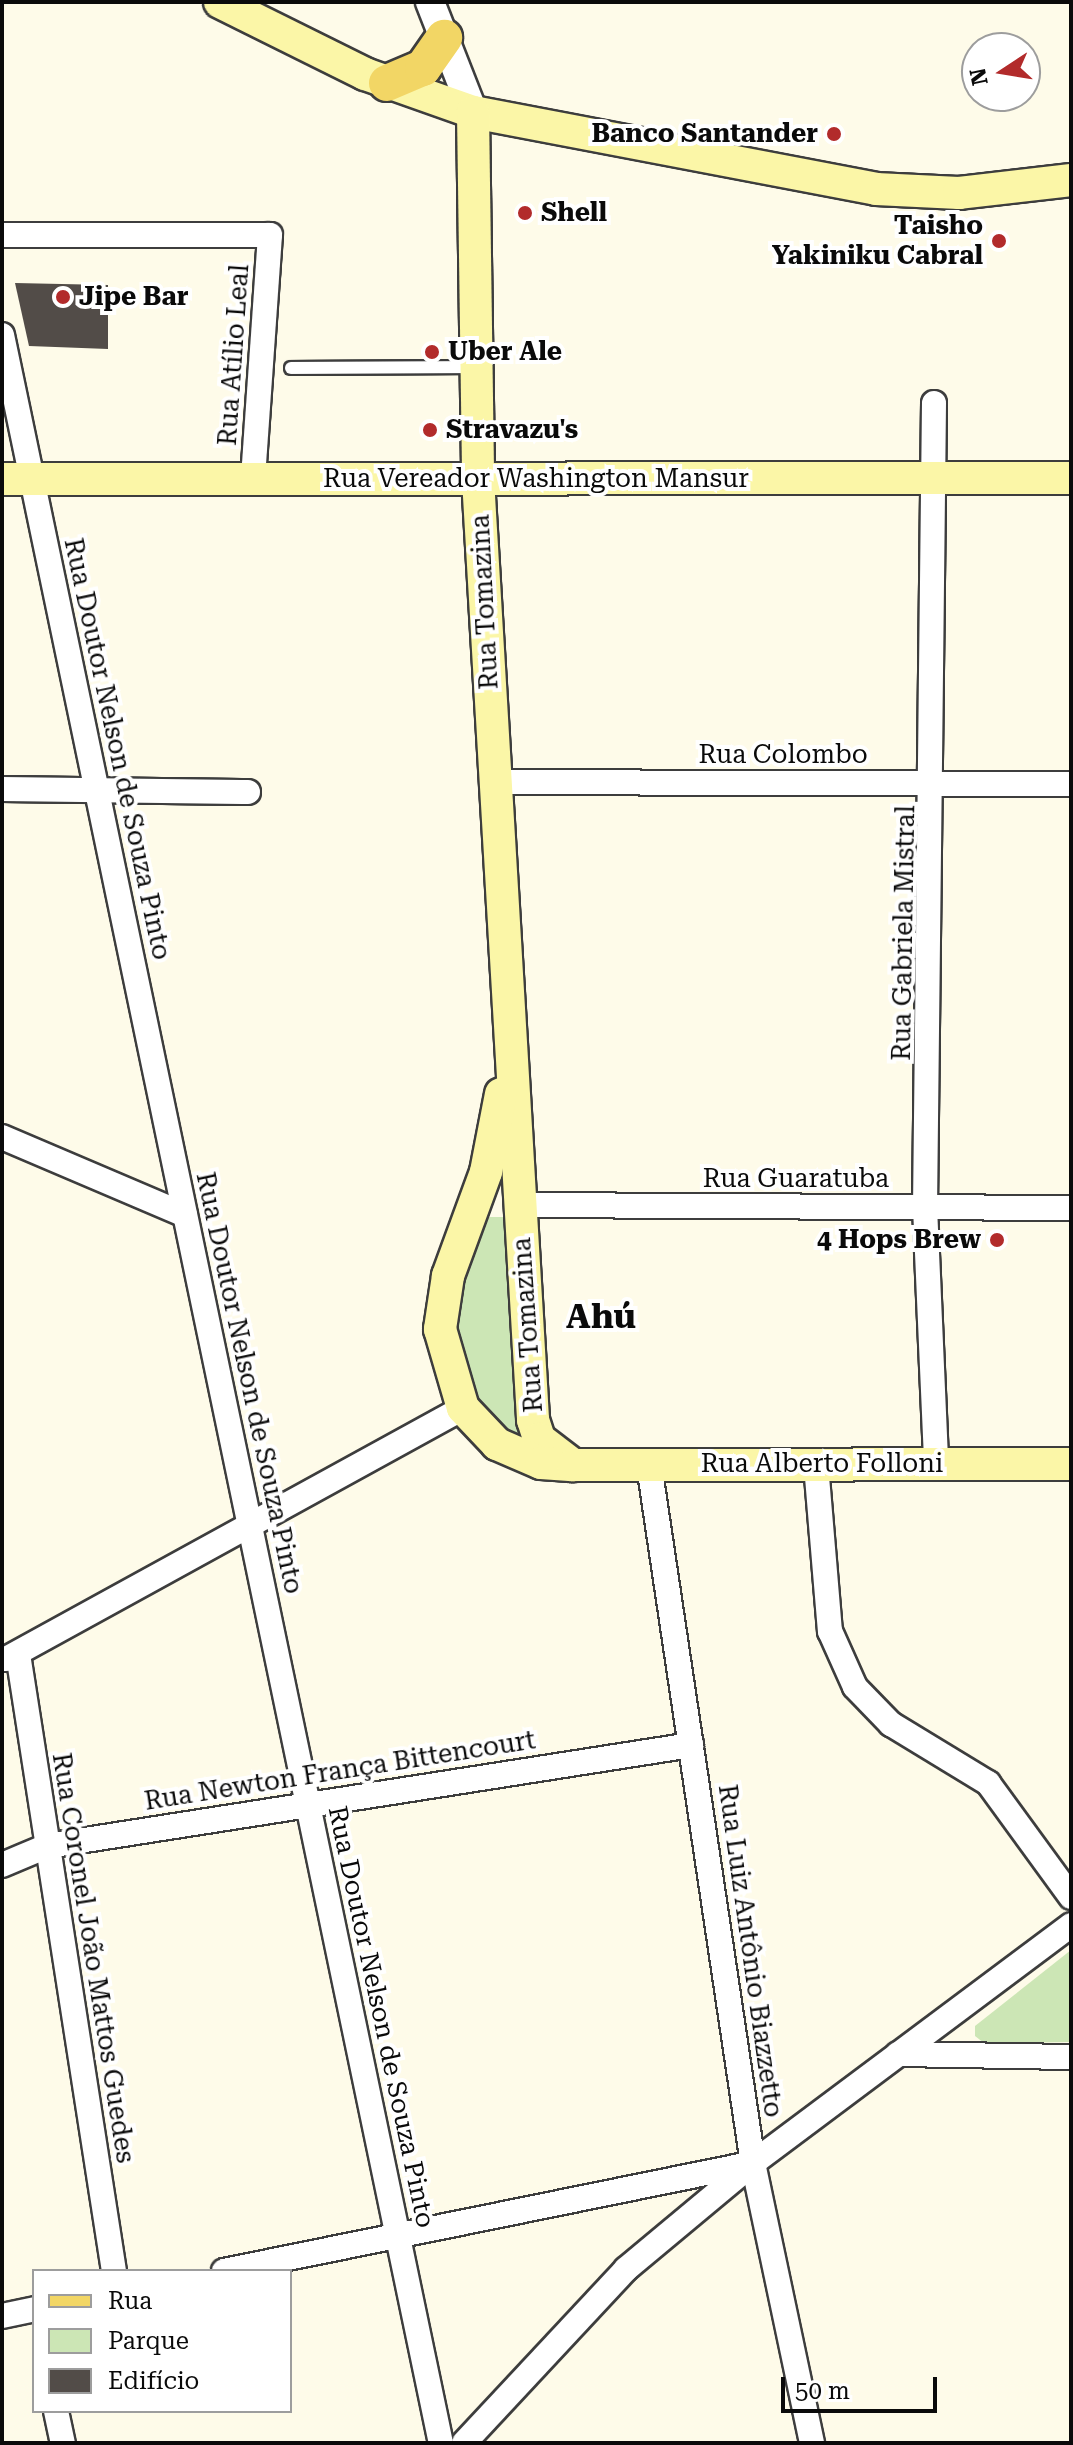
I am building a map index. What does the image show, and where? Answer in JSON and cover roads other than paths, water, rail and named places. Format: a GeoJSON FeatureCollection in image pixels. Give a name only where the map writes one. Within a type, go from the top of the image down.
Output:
{"type":"FeatureCollection","features":[{"type":"Feature","properties":{"kind":"main road"},"geometry":{"type":"LineString","coordinates":[[220,2],[387,83],[473,112],[876,189],[959,193],[1071,180]]}},
{"type":"Feature","properties":{"kind":"main road"},"geometry":{"type":"LineString","coordinates":[[387,83],[423,68],[444,38]]}},
{"type":"Feature","properties":{"kind":"main road","name":"Rua Tomazina"},"geometry":{"type":"LineString","coordinates":[[473,112],[478,479],[533,1420],[539,1439],[573,1465]]}},
{"type":"Feature","properties":{"kind":"main road","name":"Rua Vereador Washington Mansur"},"geometry":{"type":"LineString","coordinates":[[17,479],[1071,478]]}},
{"type":"Feature","properties":{"kind":"main road","name":"Rua Tomazina"},"geometry":{"type":"LineString","coordinates":[[508,995],[503,1088],[472,1216],[448,1276],[440,1329],[463,1408],[517,1456],[573,1465]]}},
{"type":"Feature","properties":{"kind":"main road"},"geometry":{"type":"LineString","coordinates":[[472,1216],[520,1205]]}},
{"type":"Feature","properties":{"kind":"main road","name":"Rua Alberto Folloni"},"geometry":{"type":"LineString","coordinates":[[573,1465],[1071,1464]]}},
{"type":"Feature","properties":{"kind":"street"},"geometry":{"type":"LineString","coordinates":[[430,2],[473,112]]}},
{"type":"Feature","properties":{"kind":"street","name":"Rua Atílio Leal"},"geometry":{"type":"LineString","coordinates":[[2,235],[270,235],[253,479]]}},
{"type":"Feature","properties":{"kind":"street","name":"Rua Doutor Nelson de Souza Pinto"},"geometry":{"type":"LineString","coordinates":[[2,335],[17,479],[97,790],[441,2443]]}},
{"type":"Feature","properties":{"kind":"street","name":"Rua Gabriela Mistral"},"geometry":{"type":"LineString","coordinates":[[934,403],[935,783],[925,1207],[936,1464]]}},
{"type":"Feature","properties":{"kind":"street","name":"Rua Colombo"},"geometry":{"type":"LineString","coordinates":[[495,782],[1071,784]]}},
{"type":"Feature","properties":{"kind":"street"},"geometry":{"type":"LineString","coordinates":[[2,789],[248,792]]}},
{"type":"Feature","properties":{"kind":"street"},"geometry":{"type":"LineString","coordinates":[[2,1137],[185,1215]]}},
{"type":"Feature","properties":{"kind":"street","name":"Rua Guaratuba"},"geometry":{"type":"LineString","coordinates":[[520,1205],[1071,1208]]}},
{"type":"Feature","properties":{"kind":"street"},"geometry":{"type":"LineString","coordinates":[[10,1658],[463,1408]]}},
{"type":"Feature","properties":{"kind":"street","name":"Rua Luiz Antônio Biazzetto"},"geometry":{"type":"LineString","coordinates":[[649,1465],[753,2163],[812,2443]]}},
{"type":"Feature","properties":{"kind":"street"},"geometry":{"type":"LineString","coordinates":[[816,1465],[830,1631],[855,1687],[891,1724],[988,1783],[1071,1897]]}},
{"type":"Feature","properties":{"kind":"street","name":"Rua Coronel João Mattos Guedes"},"geometry":{"type":"LineString","coordinates":[[10,1658],[47,1846],[114,2269]]}},
{"type":"Feature","properties":{"kind":"street","name":"Rua Newton França Bittencourt"},"geometry":{"type":"LineString","coordinates":[[2,1865],[47,1846],[691,1745]]}},
{"type":"Feature","properties":{"kind":"street"},"geometry":{"type":"LineString","coordinates":[[464,2443],[584,2309],[753,2163],[1071,1925]]}},
{"type":"Feature","properties":{"kind":"street"},"geometry":{"type":"LineString","coordinates":[[898,2054],[1071,2057]]}},
{"type":"Feature","properties":{"kind":"street"},"geometry":{"type":"LineString","coordinates":[[234,2269],[753,2163]]}},
{"type":"Feature","properties":{"kind":"street"},"geometry":{"type":"LineString","coordinates":[[2,2316],[32,2309]]}},
{"type":"Feature","properties":{"kind":"street"},"geometry":{"type":"LineString","coordinates":[[56,2413],[63,2443]]}},
{"type":"Feature","properties":{"kind":"lane"},"geometry":{"type":"LineString","coordinates":[[291,368],[476,367]]}},
{"type":"Feature","properties":{"kind":"place","name":"Banco Santander"},"geometry":{"type":"Point","coordinates":[834,134]}},
{"type":"Feature","properties":{"kind":"place","name":"Shell"},"geometry":{"type":"Point","coordinates":[525,213]}},
{"type":"Feature","properties":{"kind":"place","name":"Taisho Yakiniku Cabral"},"geometry":{"type":"Point","coordinates":[999,241]}},
{"type":"Feature","properties":{"kind":"place","name":"Jipe Bar"},"geometry":{"type":"Point","coordinates":[63,297]}},
{"type":"Feature","properties":{"kind":"place","name":"Uber Ale"},"geometry":{"type":"Point","coordinates":[432,352]}},
{"type":"Feature","properties":{"kind":"place","name":"Stravazu's"},"geometry":{"type":"Point","coordinates":[430,430]}},
{"type":"Feature","properties":{"kind":"place","name":"4 Hops Brew"},"geometry":{"type":"Point","coordinates":[997,1240]}},
{"type":"Feature","properties":{"kind":"district","name":"Ahú"},"geometry":{"type":"Point","coordinates":[601,1317]}}]}
